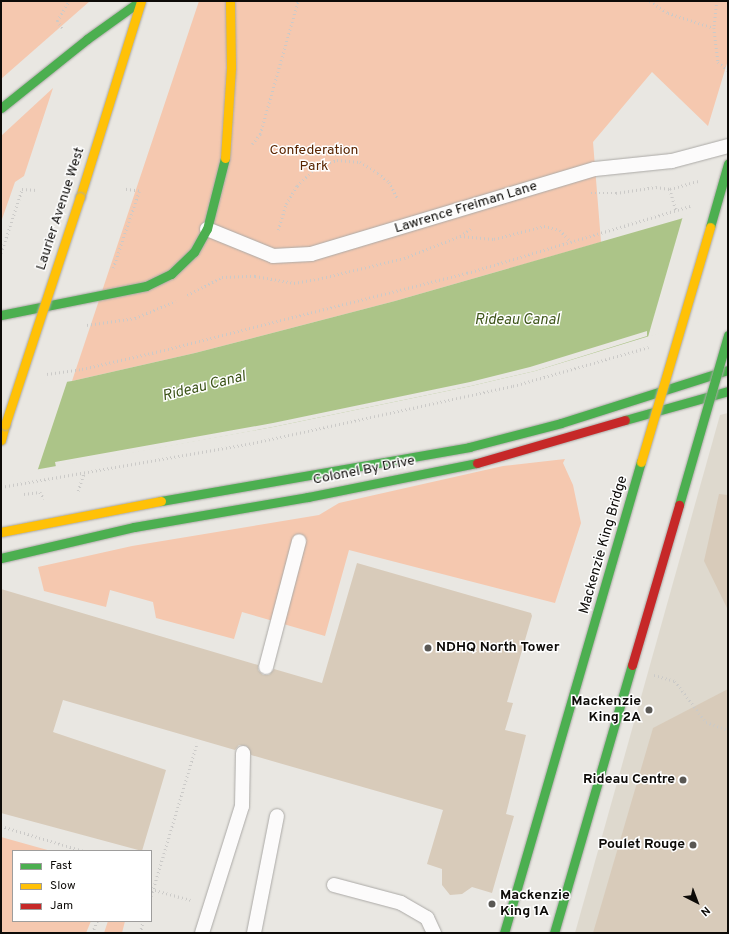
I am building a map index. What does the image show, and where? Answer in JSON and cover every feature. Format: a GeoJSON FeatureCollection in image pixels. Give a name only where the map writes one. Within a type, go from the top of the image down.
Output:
{"type":"FeatureCollection","features":[{"type":"Feature","properties":{"kind":"main road"},"geometry":{"type":"LineString","coordinates":[[1,108],[87,39],[141,1]]}},
{"type":"Feature","properties":{"kind":"main road","name":"Laurier Avenue West"},"geometry":{"type":"LineString","coordinates":[[1,440],[80,197],[141,1]]}},
{"type":"Feature","properties":{"kind":"main road"},"geometry":{"type":"LineString","coordinates":[[1,315],[123,292],[159,281],[182,265],[194,252],[207,229],[226,154],[231,67],[230,1]]}},
{"type":"Feature","properties":{"kind":"main road","name":"Mackenzie King Bridge"},"geometry":{"type":"LineString","coordinates":[[504,933],[728,164]]}},
{"type":"Feature","properties":{"kind":"main road"},"geometry":{"type":"LineString","coordinates":[[554,933],[728,335]]}},
{"type":"Feature","properties":{"kind":"main road","name":"Colonel By Drive"},"geometry":{"type":"LineString","coordinates":[[1,532],[125,508],[469,447],[561,423],[728,370]]}},
{"type":"Feature","properties":{"kind":"main road","name":"Colonel By Drive"},"geometry":{"type":"LineString","coordinates":[[1,558],[134,527],[308,497],[469,465],[728,391]]}},
{"type":"Feature","properties":{"kind":"lane","name":"Lawrence Freiman Lane"},"geometry":{"type":"LineString","coordinates":[[207,229],[273,256],[311,254],[595,169],[672,161],[728,146]]}},
{"type":"Feature","properties":{"kind":"lane"},"geometry":{"type":"LineString","coordinates":[[266,667],[299,541]]}},
{"type":"Feature","properties":{"kind":"lane"},"geometry":{"type":"LineString","coordinates":[[202,933],[242,806],[243,753]]}},
{"type":"Feature","properties":{"kind":"lane"},"geometry":{"type":"LineString","coordinates":[[254,933],[277,816]]}},
{"type":"Feature","properties":{"kind":"lane"},"geometry":{"type":"LineString","coordinates":[[334,885],[401,904],[427,918],[434,933]]}},
{"type":"Feature","properties":{"kind":"path"},"geometry":{"type":"LineString","coordinates":[[66,34],[57,21],[69,1]]}},
{"type":"Feature","properties":{"kind":"path"},"geometry":{"type":"LineString","coordinates":[[246,146],[251,145],[260,134],[298,1]]}},
{"type":"Feature","properties":{"kind":"path"},"geometry":{"type":"LineString","coordinates":[[650,1],[668,13],[714,28]]}},
{"type":"Feature","properties":{"kind":"path"},"geometry":{"type":"LineString","coordinates":[[717,1],[714,28],[718,62],[728,70]]}},
{"type":"Feature","properties":{"kind":"path"},"geometry":{"type":"LineString","coordinates":[[278,230],[286,204],[297,186],[315,168],[337,160],[360,162],[378,172],[389,182],[398,199]]}},
{"type":"Feature","properties":{"kind":"path"},"geometry":{"type":"LineString","coordinates":[[585,193],[616,194],[656,187],[670,189],[676,210]]}},
{"type":"Feature","properties":{"kind":"path"},"geometry":{"type":"LineString","coordinates":[[1,253],[22,189],[37,190]]}},
{"type":"Feature","properties":{"kind":"path"},"geometry":{"type":"LineString","coordinates":[[113,270],[139,191],[123,189]]}},
{"type":"Feature","properties":{"kind":"path"},"geometry":{"type":"LineString","coordinates":[[45,374],[82,369],[467,274],[691,205]]}},
{"type":"Feature","properties":{"kind":"path"},"geometry":{"type":"LineString","coordinates":[[80,326],[135,318],[154,312],[222,277],[255,276],[294,282],[306,282],[404,258],[460,236],[494,239],[544,226],[560,230],[571,242]]}},
{"type":"Feature","properties":{"kind":"path"},"geometry":{"type":"LineString","coordinates":[[1,487],[268,440],[513,386],[656,345]]}},
{"type":"Feature","properties":{"kind":"path"},"geometry":{"type":"LineString","coordinates":[[24,494],[40,492],[45,497],[43,503]]}},
{"type":"Feature","properties":{"kind":"path"},"geometry":{"type":"LineString","coordinates":[[654,675],[675,681],[706,722],[728,730]]}},
{"type":"Feature","properties":{"kind":"path"},"geometry":{"type":"LineString","coordinates":[[197,743],[152,890],[210,905]]}},
{"type":"Feature","properties":{"kind":"path"},"geometry":{"type":"LineString","coordinates":[[1,826],[81,850]]}},
{"type":"Feature","properties":{"kind":"path"},"geometry":{"type":"LineString","coordinates":[[92,933],[97,922]]}},
{"type":"Feature","properties":{"kind":"path"},"geometry":{"type":"LineString","coordinates":[[140,933],[143,922]]}},
{"type":"Feature","properties":{"kind":"shaded area"},"geometry":{"type":"Polygon","coordinates":[[[728,413],[728,933],[575,933],[720,415],[728,413]]]}},
{"type":"Feature","properties":{"kind":"green space"},"geometry":{"type":"Polygon","coordinates":[[[1,1],[90,1],[1,79],[1,1]]]}},
{"type":"Feature","properties":{"kind":"green space","name":"Confederation Park"},"geometry":{"type":"Polygon","coordinates":[[[199,1],[728,1],[728,60],[708,126],[652,72],[593,142],[601,242],[395,301],[195,353],[72,381],[199,1]]]}},
{"type":"Feature","properties":{"kind":"green space"},"geometry":{"type":"Polygon","coordinates":[[[53,88],[24,176],[15,182],[1,222],[1,136],[53,88]]]}},
{"type":"Feature","properties":{"kind":"green space"},"geometry":{"type":"Polygon","coordinates":[[[565,459],[563,463],[573,485],[581,523],[555,603],[349,550],[325,636],[242,612],[234,639],[156,618],[153,602],[110,590],[106,607],[44,591],[38,567],[132,546],[319,515],[339,503],[503,466],[565,459]]]}},
{"type":"Feature","properties":{"kind":"green space"},"geometry":{"type":"Polygon","coordinates":[[[1,837],[47,850],[12,850],[12,922],[91,922],[86,933],[1,933],[1,837]]]}},
{"type":"Feature","properties":{"kind":"green space"},"geometry":{"type":"Polygon","coordinates":[[[108,922],[125,922],[122,933],[104,933],[108,922]]]}},
{"type":"Feature","properties":{"kind":"water","name":"Rideau Canal"},"geometry":{"type":"Polygon","coordinates":[[[728,202],[728,312],[535,371],[471,386],[273,427],[1,476],[1,392],[72,381],[195,353],[395,301],[680,219],[728,202]]]}},
{"type":"Feature","properties":{"kind":"pier"},"geometry":{"type":"Polygon","coordinates":[[[728,200],[728,314],[648,337],[683,216],[728,200]]]}},
{"type":"Feature","properties":{"kind":"pier"},"geometry":{"type":"Polygon","coordinates":[[[647,331],[647,336],[535,371],[471,386],[273,427],[56,467],[55,462],[273,423],[470,382],[530,367],[647,331]]]}},
{"type":"Feature","properties":{"kind":"pier"},"geometry":{"type":"Polygon","coordinates":[[[68,379],[37,472],[1,478],[1,390],[68,379]]]}},
{"type":"Feature","properties":{"kind":"building"},"geometry":{"type":"Polygon","coordinates":[[[719,494],[728,495],[728,610],[704,561],[719,494]]]}},
{"type":"Feature","properties":{"kind":"building"},"geometry":{"type":"Polygon","coordinates":[[[357,563],[531,613],[532,616],[507,702],[513,703],[505,730],[526,735],[506,814],[514,816],[492,893],[472,887],[462,894],[450,895],[442,885],[442,869],[427,864],[443,810],[251,755],[247,746],[239,745],[235,750],[63,700],[53,732],[166,770],[142,850],[1,813],[1,589],[258,665],[258,670],[263,675],[269,675],[274,669],[322,683],[357,563]]]}},
{"type":"Feature","properties":{"kind":"building","name":"Rideau Centre"},"geometry":{"type":"Polygon","coordinates":[[[728,689],[728,933],[593,933],[653,728],[728,689]]]}},
{"type":"Feature","properties":{"kind":"traffic: fast"},"geometry":{"type":"LineString","coordinates":[[1,108],[87,39],[140,1]]}},
{"type":"Feature","properties":{"kind":"traffic: fast"},"geometry":{"type":"LineString","coordinates":[[1,315],[146,286],[171,274],[194,252],[207,229],[225,158]]}},
{"type":"Feature","properties":{"kind":"traffic: fast"},"geometry":{"type":"LineString","coordinates":[[710,227],[728,164]]}},
{"type":"Feature","properties":{"kind":"traffic: fast"},"geometry":{"type":"LineString","coordinates":[[679,505],[728,335]]}},
{"type":"Feature","properties":{"kind":"traffic: fast"},"geometry":{"type":"LineString","coordinates":[[161,501],[469,447],[561,423],[728,370]]}},
{"type":"Feature","properties":{"kind":"traffic: fast"},"geometry":{"type":"LineString","coordinates":[[625,420],[728,391]]}},
{"type":"Feature","properties":{"kind":"traffic: fast"},"geometry":{"type":"LineString","coordinates":[[504,933],[641,462]]}},
{"type":"Feature","properties":{"kind":"traffic: fast"},"geometry":{"type":"LineString","coordinates":[[1,558],[134,527],[308,497],[477,463]]}},
{"type":"Feature","properties":{"kind":"traffic: fast"},"geometry":{"type":"LineString","coordinates":[[554,933],[632,665]]}},
{"type":"Feature","properties":{"kind":"traffic: slow"},"geometry":{"type":"LineString","coordinates":[[80,197],[141,1]]}},
{"type":"Feature","properties":{"kind":"traffic: slow"},"geometry":{"type":"LineString","coordinates":[[225,158],[231,67],[230,1]]}},
{"type":"Feature","properties":{"kind":"traffic: slow"},"geometry":{"type":"LineString","coordinates":[[5,425],[80,197]]}},
{"type":"Feature","properties":{"kind":"traffic: slow"},"geometry":{"type":"LineString","coordinates":[[641,462],[710,227]]}},
{"type":"Feature","properties":{"kind":"traffic: slow"},"geometry":{"type":"LineString","coordinates":[[1,440],[5,425]]}},
{"type":"Feature","properties":{"kind":"traffic: slow"},"geometry":{"type":"LineString","coordinates":[[1,532],[161,501]]}},
{"type":"Feature","properties":{"kind":"traffic: jam"},"geometry":{"type":"LineString","coordinates":[[477,463],[625,420]]}},
{"type":"Feature","properties":{"kind":"traffic: jam"},"geometry":{"type":"LineString","coordinates":[[632,665],[679,505]]}},
{"type":"Feature","properties":{"kind":"place","name":"NDHQ North Tower"},"geometry":{"type":"Point","coordinates":[428,648]}},
{"type":"Feature","properties":{"kind":"place","name":"Mackenzie King 2A"},"geometry":{"type":"Point","coordinates":[649,710]}},
{"type":"Feature","properties":{"kind":"place","name":"Rideau Centre"},"geometry":{"type":"Point","coordinates":[683,780]}},
{"type":"Feature","properties":{"kind":"place","name":"Poulet Rouge"},"geometry":{"type":"Point","coordinates":[693,845]}},
{"type":"Feature","properties":{"kind":"place","name":"Mackenzie King 1A"},"geometry":{"type":"Point","coordinates":[492,904]}}]}
